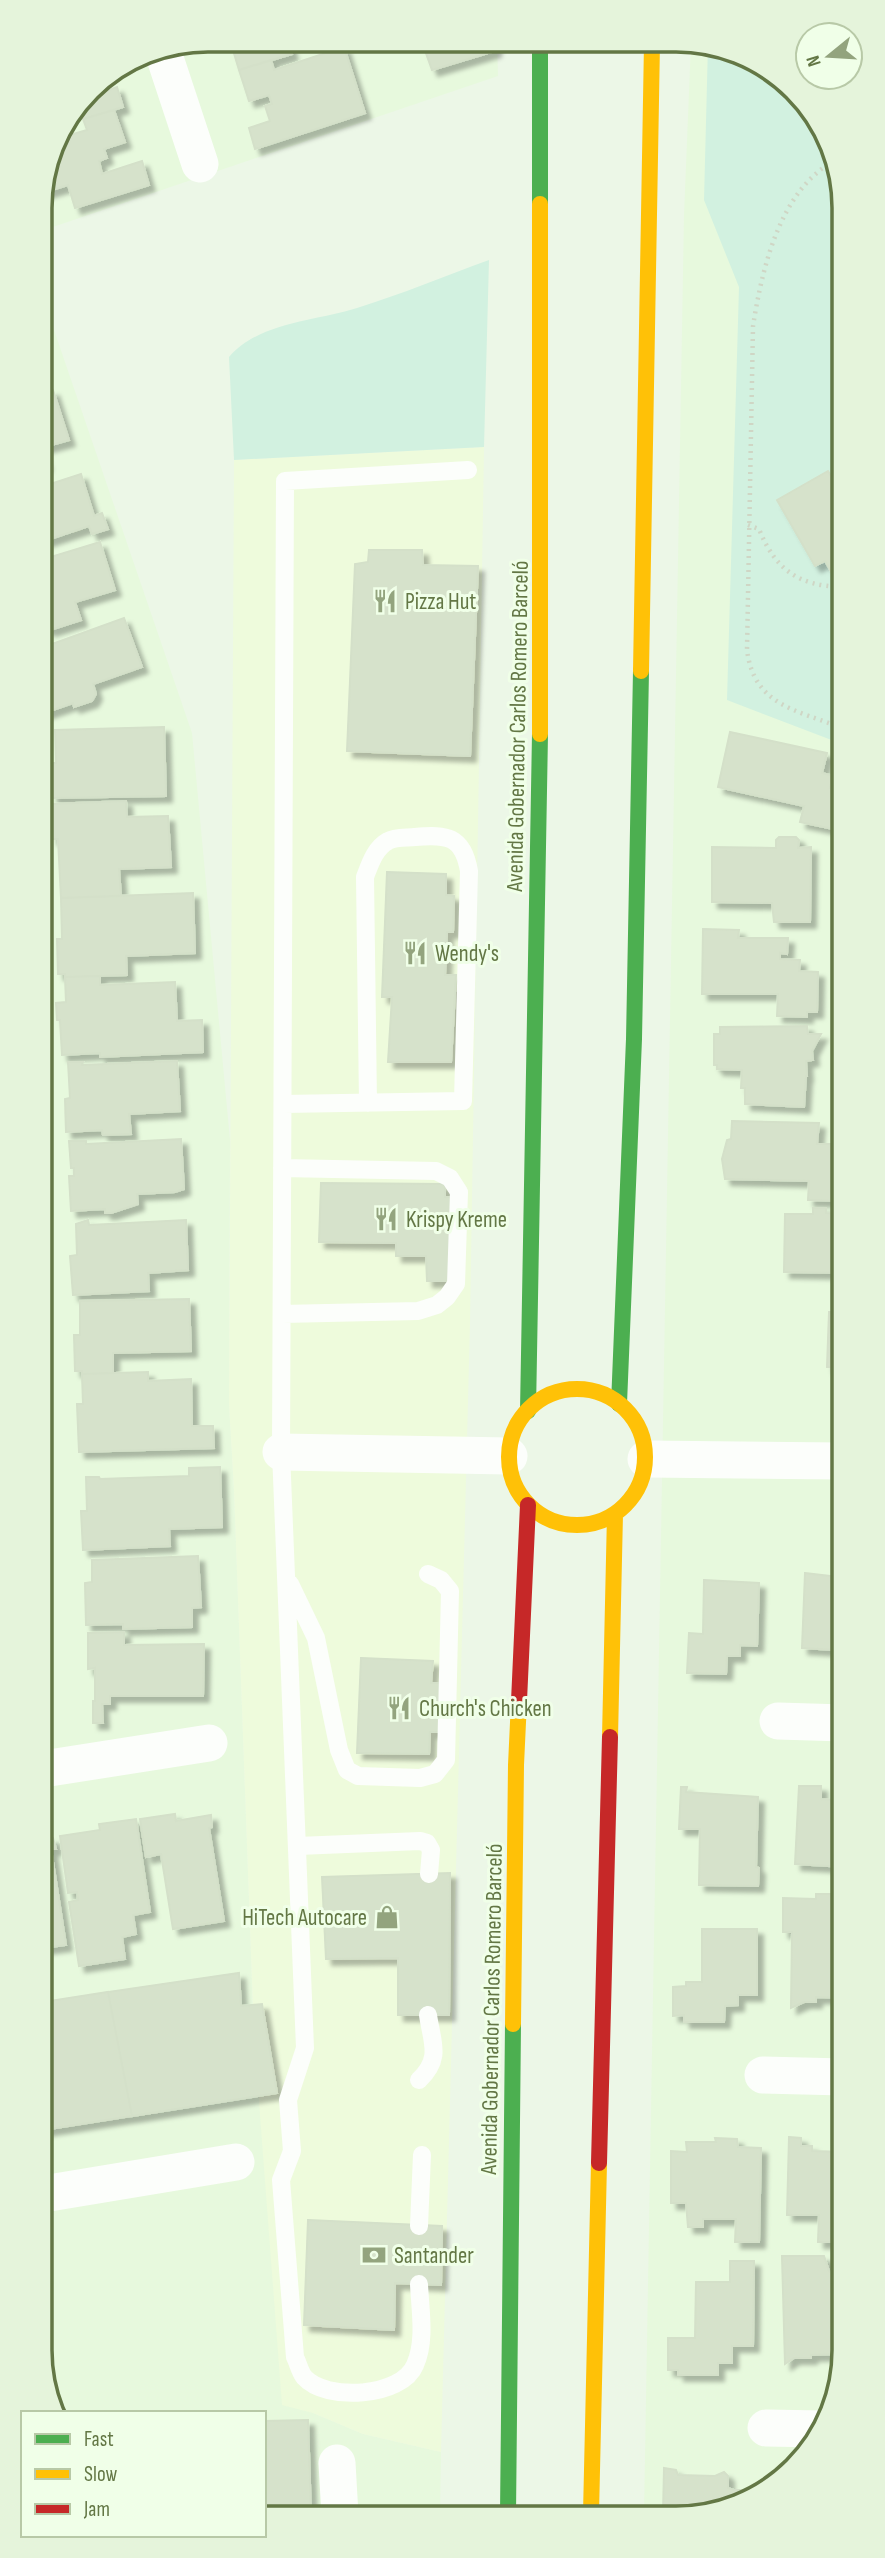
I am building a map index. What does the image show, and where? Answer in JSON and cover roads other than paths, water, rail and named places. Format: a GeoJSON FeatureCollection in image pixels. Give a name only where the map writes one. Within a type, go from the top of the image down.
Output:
{"type":"FeatureCollection","features":[{"type":"Feature","properties":{"kind":"main road","name":"Avenida Gobernador Carlos Romero Barceló"},"geometry":{"type":"LineString","coordinates":[[528,1411],[541,699],[540,52]]}},
{"type":"Feature","properties":{"kind":"main road"},"geometry":{"type":"LineString","coordinates":[[619,1404],[635,1025],[652,52]]}},
{"type":"Feature","properties":{"kind":"main road"},"geometry":{"type":"LineString","coordinates":[[579,1389],[605,1395],[619,1404],[627,1410],[641,1432],[646,1459],[640,1485],[625,1507],[603,1521],[576,1526],[550,1520],[528,1505],[514,1483],[509,1456],[515,1430],[528,1411],[553,1393],[579,1389]]}},
{"type":"Feature","properties":{"kind":"main road","name":"Avenida Gobernador Carlos Romero Barceló"},"geometry":{"type":"LineString","coordinates":[[508,2506],[516,1765],[528,1505]]}},
{"type":"Feature","properties":{"kind":"main road"},"geometry":{"type":"LineString","coordinates":[[592,2506],[615,1514]]}},
{"type":"Feature","properties":{"kind":"street"},"geometry":{"type":"LineString","coordinates":[[165,59],[200,164]]}},
{"type":"Feature","properties":{"kind":"street"},"geometry":{"type":"LineString","coordinates":[[281,1452],[509,1456]]}},
{"type":"Feature","properties":{"kind":"street"},"geometry":{"type":"LineString","coordinates":[[646,1459],[832,1461]]}},
{"type":"Feature","properties":{"kind":"street"},"geometry":{"type":"LineString","coordinates":[[778,1721],[832,1723]]}},
{"type":"Feature","properties":{"kind":"street"},"geometry":{"type":"LineString","coordinates":[[52,1768],[209,1743]]}},
{"type":"Feature","properties":{"kind":"street"},"geometry":{"type":"LineString","coordinates":[[763,2074],[832,2077]]}},
{"type":"Feature","properties":{"kind":"street"},"geometry":{"type":"LineString","coordinates":[[52,2192],[236,2162]]}},
{"type":"Feature","properties":{"kind":"street"},"geometry":{"type":"LineString","coordinates":[[766,2428],[811,2429]]}},
{"type":"Feature","properties":{"kind":"street"},"geometry":{"type":"LineString","coordinates":[[338,2463],[340,2506]]}},
{"type":"Feature","properties":{"kind":"lane"},"geometry":{"type":"LineString","coordinates":[[419,2284],[421,2339],[416,2365],[399,2382],[378,2390],[345,2393],[317,2386],[304,2376],[295,2357],[281,2180],[292,2151],[288,2099],[306,2048],[281,1452],[285,481],[468,470]]}},
{"type":"Feature","properties":{"kind":"lane"},"geometry":{"type":"LineString","coordinates":[[283,1104],[368,1103],[463,1101],[470,871],[466,852],[455,839],[432,835],[390,839],[380,846],[372,858],[365,877],[368,1103]]}},
{"type":"Feature","properties":{"kind":"lane"},"geometry":{"type":"LineString","coordinates":[[282,1168],[436,1171],[450,1178],[459,1192],[456,1284],[437,1305],[418,1311],[282,1314]]}},
{"type":"Feature","properties":{"kind":"lane"},"geometry":{"type":"LineString","coordinates":[[286,1574],[316,1639],[339,1750],[347,1770],[358,1776],[420,1778],[435,1774],[446,1760],[450,1591],[441,1580],[428,1574]]}},
{"type":"Feature","properties":{"kind":"lane"},"geometry":{"type":"LineString","coordinates":[[298,1846],[420,1841],[427,1843],[431,1850],[429,1874]]}},
{"type":"Feature","properties":{"kind":"lane"},"geometry":{"type":"LineString","coordinates":[[419,2080],[429,2071],[435,2060],[428,2015]]}},
{"type":"Feature","properties":{"kind":"lane"},"geometry":{"type":"LineString","coordinates":[[419,2226],[422,2155]]}},
{"type":"Feature","properties":{"kind":"place","name":"Pizza Hut"},"geometry":{"type":"Point","coordinates":[385,601]}},
{"type":"Feature","properties":{"kind":"place","name":"Wendy's"},"geometry":{"type":"Point","coordinates":[415,953]}},
{"type":"Feature","properties":{"kind":"place","name":"Krispy Kreme"},"geometry":{"type":"Point","coordinates":[386,1219]}},
{"type":"Feature","properties":{"kind":"place","name":"Church's Chicken"},"geometry":{"type":"Point","coordinates":[399,1708]}},
{"type":"Feature","properties":{"kind":"place","name":"HiTech Autocare"},"geometry":{"type":"Point","coordinates":[387,1917]}},
{"type":"Feature","properties":{"kind":"place","name":"Santander"},"geometry":{"type":"Point","coordinates":[374,2255]}}]}
